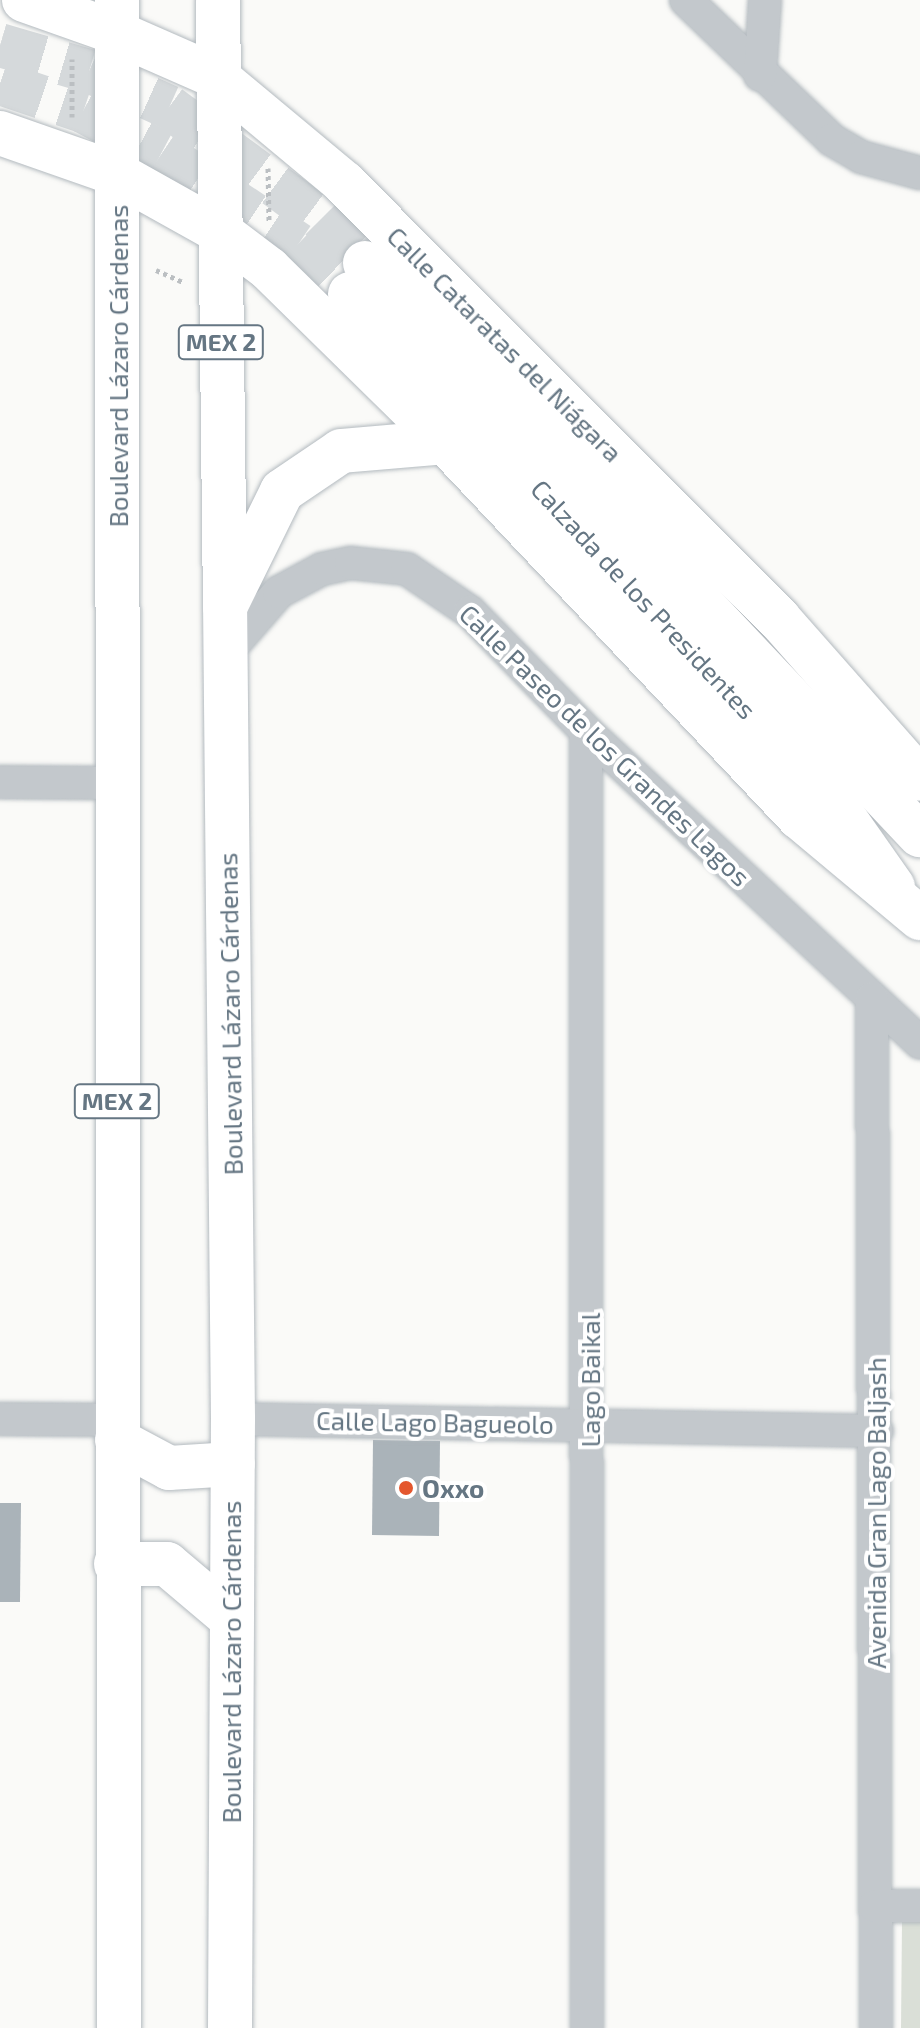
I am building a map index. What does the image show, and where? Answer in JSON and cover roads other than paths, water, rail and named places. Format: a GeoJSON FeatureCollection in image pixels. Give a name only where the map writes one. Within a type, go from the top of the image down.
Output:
{"type":"FeatureCollection","features":[{"type":"Feature","properties":{"kind":"main road","name":"Calle Cataratas del Niágara"},"geometry":{"type":"LineString","coordinates":[[24,0],[72,17],[117,16],[217,77],[267,119],[385,222],[768,608],[920,779]]}},
{"type":"Feature","properties":{"kind":"main road","name":"Boulevard Lázaro Cárdenas"},"geometry":{"type":"LineString","coordinates":[[218,0],[233,1419],[230,2028]]}},
{"type":"Feature","properties":{"kind":"main road","name":"Boulevard Lázaro Cárdenas"},"geometry":{"type":"LineString","coordinates":[[117,16],[119,783],[116,1564],[119,2028]]}},
{"type":"Feature","properties":{"kind":"main road"},"geometry":{"type":"LineString","coordinates":[[0,133],[117,174],[219,231],[269,269],[445,442],[799,817],[911,909]]}},
{"type":"Feature","properties":{"kind":"main road","name":"Calzada de los Presidentes"},"geometry":{"type":"LineString","coordinates":[[911,909],[827,793],[358,279],[636,534],[920,835]]}},
{"type":"Feature","properties":{"kind":"main road"},"geometry":{"type":"LineString","coordinates":[[225,607],[282,491],[312,465],[341,451],[445,442]]}},
{"type":"Feature","properties":{"kind":"main road"},"geometry":{"type":"LineString","coordinates":[[116,1430],[169,1468],[233,1464]]}},
{"type":"Feature","properties":{"kind":"main road"},"geometry":{"type":"LineString","coordinates":[[116,1564],[167,1564],[231,1618]]}},
{"type":"Feature","properties":{"kind":"street"},"geometry":{"type":"LineString","coordinates":[[686,0],[760,75],[832,140],[861,157],[920,173]]}},
{"type":"Feature","properties":{"kind":"street"},"geometry":{"type":"LineString","coordinates":[[760,75],[765,0]]}},
{"type":"Feature","properties":{"kind":"street","name":"Calle Paseo de los Grandes Lagos"},"geometry":{"type":"LineString","coordinates":[[226,653],[279,592],[322,569],[351,563],[407,569],[470,612],[586,731],[920,1043]]}},
{"type":"Feature","properties":{"kind":"street","name":"Lago Baikal"},"geometry":{"type":"LineString","coordinates":[[586,731],[590,1424],[587,2028]]}},
{"type":"Feature","properties":{"kind":"street"},"geometry":{"type":"LineString","coordinates":[[0,782],[119,783]]}},
{"type":"Feature","properties":{"kind":"street","name":"Avenida Gran Lago Baljash"},"geometry":{"type":"LineString","coordinates":[[872,998],[877,1431],[876,2028]]}},
{"type":"Feature","properties":{"kind":"street"},"geometry":{"type":"LineString","coordinates":[[0,1419],[116,1430]]}},
{"type":"Feature","properties":{"kind":"street","name":"Calle Lago Bagueolo"},"geometry":{"type":"LineString","coordinates":[[233,1419],[877,1431]]}},
{"type":"Feature","properties":{"kind":"street"},"geometry":{"type":"LineString","coordinates":[[875,1906],[920,1906]]}},
{"type":"Feature","properties":{"kind":"tunnel"},"geometry":{"type":"LineString","coordinates":[[0,45],[89,71],[169,107],[321,219],[365,263]]}},
{"type":"Feature","properties":{"kind":"tunnel"},"geometry":{"type":"LineString","coordinates":[[0,83],[83,111],[162,153],[298,244],[350,294]]}},
{"type":"Feature","properties":{"kind":"place","name":"Oxxo"},"geometry":{"type":"Point","coordinates":[406,1488]}}]}
